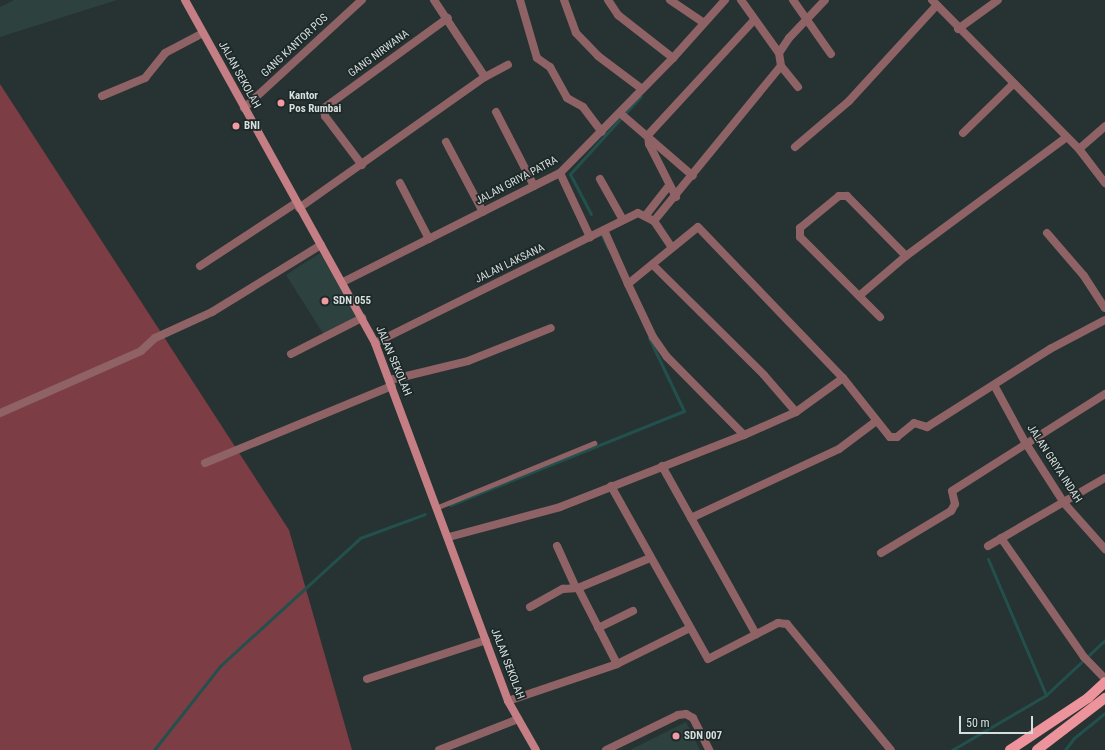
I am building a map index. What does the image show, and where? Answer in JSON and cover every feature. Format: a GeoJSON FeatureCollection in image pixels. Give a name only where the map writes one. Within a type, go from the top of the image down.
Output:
{"type":"FeatureCollection","features":[{"type":"Feature","properties":{"kind":"main road"},"geometry":{"type":"LineString","coordinates":[[1010,750],[1088,698],[1105,682]]}},
{"type":"Feature","properties":{"kind":"main road"},"geometry":{"type":"LineString","coordinates":[[1037,750],[1105,698]]}},
{"type":"Feature","properties":{"kind":"street","name":"JALAN SEKOLAH"},"geometry":{"type":"LineString","coordinates":[[185,0],[298,205],[343,282],[375,343],[439,508],[508,701],[536,750]]}},
{"type":"Feature","properties":{"kind":"street","name":"GANG KANTOR POS"},"geometry":{"type":"LineString","coordinates":[[244,108],[362,0]]}},
{"type":"Feature","properties":{"kind":"street"},"geometry":{"type":"LineString","coordinates":[[434,0],[448,18],[485,77]]}},
{"type":"Feature","properties":{"kind":"street"},"geometry":{"type":"LineString","coordinates":[[520,0],[538,58],[550,67],[567,98],[583,107],[602,132]]}},
{"type":"Feature","properties":{"kind":"street"},"geometry":{"type":"LineString","coordinates":[[564,0],[576,33],[598,56],[642,89]]}},
{"type":"Feature","properties":{"kind":"street"},"geometry":{"type":"LineString","coordinates":[[608,0],[618,14],[673,58]]}},
{"type":"Feature","properties":{"kind":"street"},"geometry":{"type":"LineString","coordinates":[[670,0],[703,22]]}},
{"type":"Feature","properties":{"kind":"street","name":"JALAN GRIYA PATRA"},"geometry":{"type":"LineString","coordinates":[[343,282],[560,173],[602,132],[623,115],[642,89],[673,58],[703,22],[725,0]]}},
{"type":"Feature","properties":{"kind":"street"},"geometry":{"type":"LineString","coordinates":[[741,0],[779,54],[781,66],[798,87]]}},
{"type":"Feature","properties":{"kind":"street"},"geometry":{"type":"LineString","coordinates":[[794,0],[831,54]]}},
{"type":"Feature","properties":{"kind":"street"},"geometry":{"type":"LineString","coordinates":[[779,54],[789,38],[825,0]]}},
{"type":"Feature","properties":{"kind":"street"},"geometry":{"type":"LineString","coordinates":[[958,29],[998,0]]}},
{"type":"Feature","properties":{"kind":"street"},"geometry":{"type":"LineString","coordinates":[[795,147],[849,102],[934,3],[958,29],[1079,149],[1105,183]]}},
{"type":"Feature","properties":{"kind":"street","name":"GANG NIRWANA"},"geometry":{"type":"LineString","coordinates":[[362,165],[325,116],[324,108],[448,18]]}},
{"type":"Feature","properties":{"kind":"street"},"geometry":{"type":"LineString","coordinates":[[676,197],[669,186],[649,144],[648,135],[754,20]]}},
{"type":"Feature","properties":{"kind":"street"},"geometry":{"type":"LineString","coordinates":[[102,96],[146,78],[165,53],[203,33]]}},
{"type":"Feature","properties":{"kind":"street"},"geometry":{"type":"LineString","coordinates":[[200,266],[362,165],[485,77],[508,65]]}},
{"type":"Feature","properties":{"kind":"street"},"geometry":{"type":"LineString","coordinates":[[654,221],[676,197],[781,66]]}},
{"type":"Feature","properties":{"kind":"street"},"geometry":{"type":"LineString","coordinates":[[962,133],[1013,84]]}},
{"type":"Feature","properties":{"kind":"street"},"geometry":{"type":"LineString","coordinates":[[496,112],[534,186]]}},
{"type":"Feature","properties":{"kind":"street"},"geometry":{"type":"LineString","coordinates":[[623,115],[648,135],[693,176]]}},
{"type":"Feature","properties":{"kind":"street"},"geometry":{"type":"LineString","coordinates":[[1079,149],[1105,126]]}},
{"type":"Feature","properties":{"kind":"street"},"geometry":{"type":"LineString","coordinates":[[859,296],[906,256],[1067,137]]}},
{"type":"Feature","properties":{"kind":"street"},"geometry":{"type":"LineString","coordinates":[[446,142],[483,212]]}},
{"type":"Feature","properties":{"kind":"street"},"geometry":{"type":"LineString","coordinates":[[560,173],[590,237]]}},
{"type":"Feature","properties":{"kind":"street"},"geometry":{"type":"LineString","coordinates":[[600,179],[623,220]]}},
{"type":"Feature","properties":{"kind":"street"},"geometry":{"type":"LineString","coordinates":[[400,183],[429,239]]}},
{"type":"Feature","properties":{"kind":"street"},"geometry":{"type":"LineString","coordinates":[[669,186],[646,215],[654,221],[671,246]]}},
{"type":"Feature","properties":{"kind":"street"},"geometry":{"type":"LineString","coordinates":[[880,317],[800,237],[800,228],[839,196],[847,196],[906,256]]}},
{"type":"Feature","properties":{"kind":"street","name":"JALAN LAKSANA"},"geometry":{"type":"LineString","coordinates":[[375,343],[638,212],[646,215]]}},
{"type":"Feature","properties":{"kind":"street"},"geometry":{"type":"LineString","coordinates":[[628,284],[654,265],[671,246],[691,229],[698,227],[703,229],[843,378],[883,433],[894,438],[914,423],[927,427],[994,385],[1105,320]]}},
{"type":"Feature","properties":{"kind":"street"},"geometry":{"type":"LineString","coordinates":[[604,230],[654,337],[668,357],[744,435]]}},
{"type":"Feature","properties":{"kind":"street"},"geometry":{"type":"LineString","coordinates":[[1047,233],[1084,276],[1105,308]]}},
{"type":"Feature","properties":{"kind":"street"},"geometry":{"type":"LineString","coordinates":[[0,413],[141,351],[155,338],[212,312],[321,245]]}},
{"type":"Feature","properties":{"kind":"street"},"geometry":{"type":"LineString","coordinates":[[654,265],[764,375],[796,412]]}},
{"type":"Feature","properties":{"kind":"street"},"geometry":{"type":"LineString","coordinates":[[291,354],[362,318]]}},
{"type":"Feature","properties":{"kind":"street"},"geometry":{"type":"LineString","coordinates":[[205,463],[391,383],[468,361],[551,328]]}},
{"type":"Feature","properties":{"kind":"street"},"geometry":{"type":"LineString","coordinates":[[449,537],[560,507],[744,435],[796,412],[843,378]]}},
{"type":"Feature","properties":{"kind":"street","name":"JALAN GRIYA INDAH"},"geometry":{"type":"LineString","coordinates":[[994,385],[1025,442],[1064,503],[1105,549]]}},
{"type":"Feature","properties":{"kind":"street"},"geometry":{"type":"LineString","coordinates":[[881,553],[951,511],[955,504],[952,491],[1025,442],[1105,394]]}},
{"type":"Feature","properties":{"kind":"street"},"geometry":{"type":"LineString","coordinates":[[691,518],[839,449],[875,422]]}},
{"type":"Feature","properties":{"kind":"street"},"geometry":{"type":"LineString","coordinates":[[662,466],[756,634]]}},
{"type":"Feature","properties":{"kind":"street"},"geometry":{"type":"LineString","coordinates":[[988,546],[1105,478]]}},
{"type":"Feature","properties":{"kind":"street"},"geometry":{"type":"LineString","coordinates":[[611,486],[708,659],[778,623],[788,624],[891,750]]}},
{"type":"Feature","properties":{"kind":"street"},"geometry":{"type":"LineString","coordinates":[[1001,538],[1084,657],[1105,679]]}},
{"type":"Feature","properties":{"kind":"street"},"geometry":{"type":"LineString","coordinates":[[557,546],[577,588],[617,664]]}},
{"type":"Feature","properties":{"kind":"street"},"geometry":{"type":"LineString","coordinates":[[530,606],[563,590],[577,588],[650,558]]}},
{"type":"Feature","properties":{"kind":"street"},"geometry":{"type":"LineString","coordinates":[[598,628],[633,611]]}},
{"type":"Feature","properties":{"kind":"street"},"geometry":{"type":"LineString","coordinates":[[508,701],[617,664],[690,628]]}},
{"type":"Feature","properties":{"kind":"street"},"geometry":{"type":"LineString","coordinates":[[368,680],[486,640]]}},
{"type":"Feature","properties":{"kind":"street"},"geometry":{"type":"LineString","coordinates":[[606,750],[678,715],[686,714],[693,718],[708,750]]}},
{"type":"Feature","properties":{"kind":"street"},"geometry":{"type":"LineString","coordinates":[[439,750],[518,719]]}},
{"type":"Feature","properties":{"kind":"lane"},"geometry":{"type":"LineString","coordinates":[[439,508],[594,443]]}},
{"type":"Feature","properties":{"kind":"shaded area"},"geometry":{"type":"Polygon","coordinates":[[[14,0],[117,0],[0,37],[0,7],[14,0]]]}},
{"type":"Feature","properties":{"kind":"shaded area"},"geometry":{"type":"Polygon","coordinates":[[[0,84],[289,530],[352,750],[0,750],[0,84]]]}},
{"type":"Feature","properties":{"kind":"shaded area","name":"SDN 055"},"geometry":{"type":"Polygon","coordinates":[[[320,253],[357,316],[324,335],[286,275],[320,253]]]}},
{"type":"Feature","properties":{"kind":"shaded area","name":"SDN 007"},"geometry":{"type":"Polygon","coordinates":[[[686,722],[700,750],[632,750],[632,749],[686,722]]]}},
{"type":"Feature","properties":{"kind":"waterway"},"geometry":{"type":"LineString","coordinates":[[591,214],[570,174],[641,96]]}},
{"type":"Feature","properties":{"kind":"waterway"},"geometry":{"type":"LineString","coordinates":[[601,233],[608,248]]}},
{"type":"Feature","properties":{"kind":"waterway"},"geometry":{"type":"LineString","coordinates":[[450,505],[684,411],[649,338]]}},
{"type":"Feature","properties":{"kind":"waterway"},"geometry":{"type":"LineString","coordinates":[[154,750],[220,666],[360,538],[425,514]]}},
{"type":"Feature","properties":{"kind":"waterway"},"geometry":{"type":"LineString","coordinates":[[988,559],[1046,695]]}},
{"type":"Feature","properties":{"kind":"waterway"},"geometry":{"type":"LineString","coordinates":[[952,750],[1046,695],[1105,640]]}},
{"type":"Feature","properties":{"kind":"waterway"},"geometry":{"type":"LineString","coordinates":[[1065,750],[1074,738],[1105,713]]}},
{"type":"Feature","properties":{"kind":"place","name":"Kantor Pos Rumbai"},"geometry":{"type":"Point","coordinates":[281,103]}},
{"type":"Feature","properties":{"kind":"place","name":"BNI"},"geometry":{"type":"Point","coordinates":[236,126]}},
{"type":"Feature","properties":{"kind":"place","name":"SDN 055"},"geometry":{"type":"Point","coordinates":[325,301]}},
{"type":"Feature","properties":{"kind":"place","name":"SDN 007"},"geometry":{"type":"Point","coordinates":[676,736]}}]}
